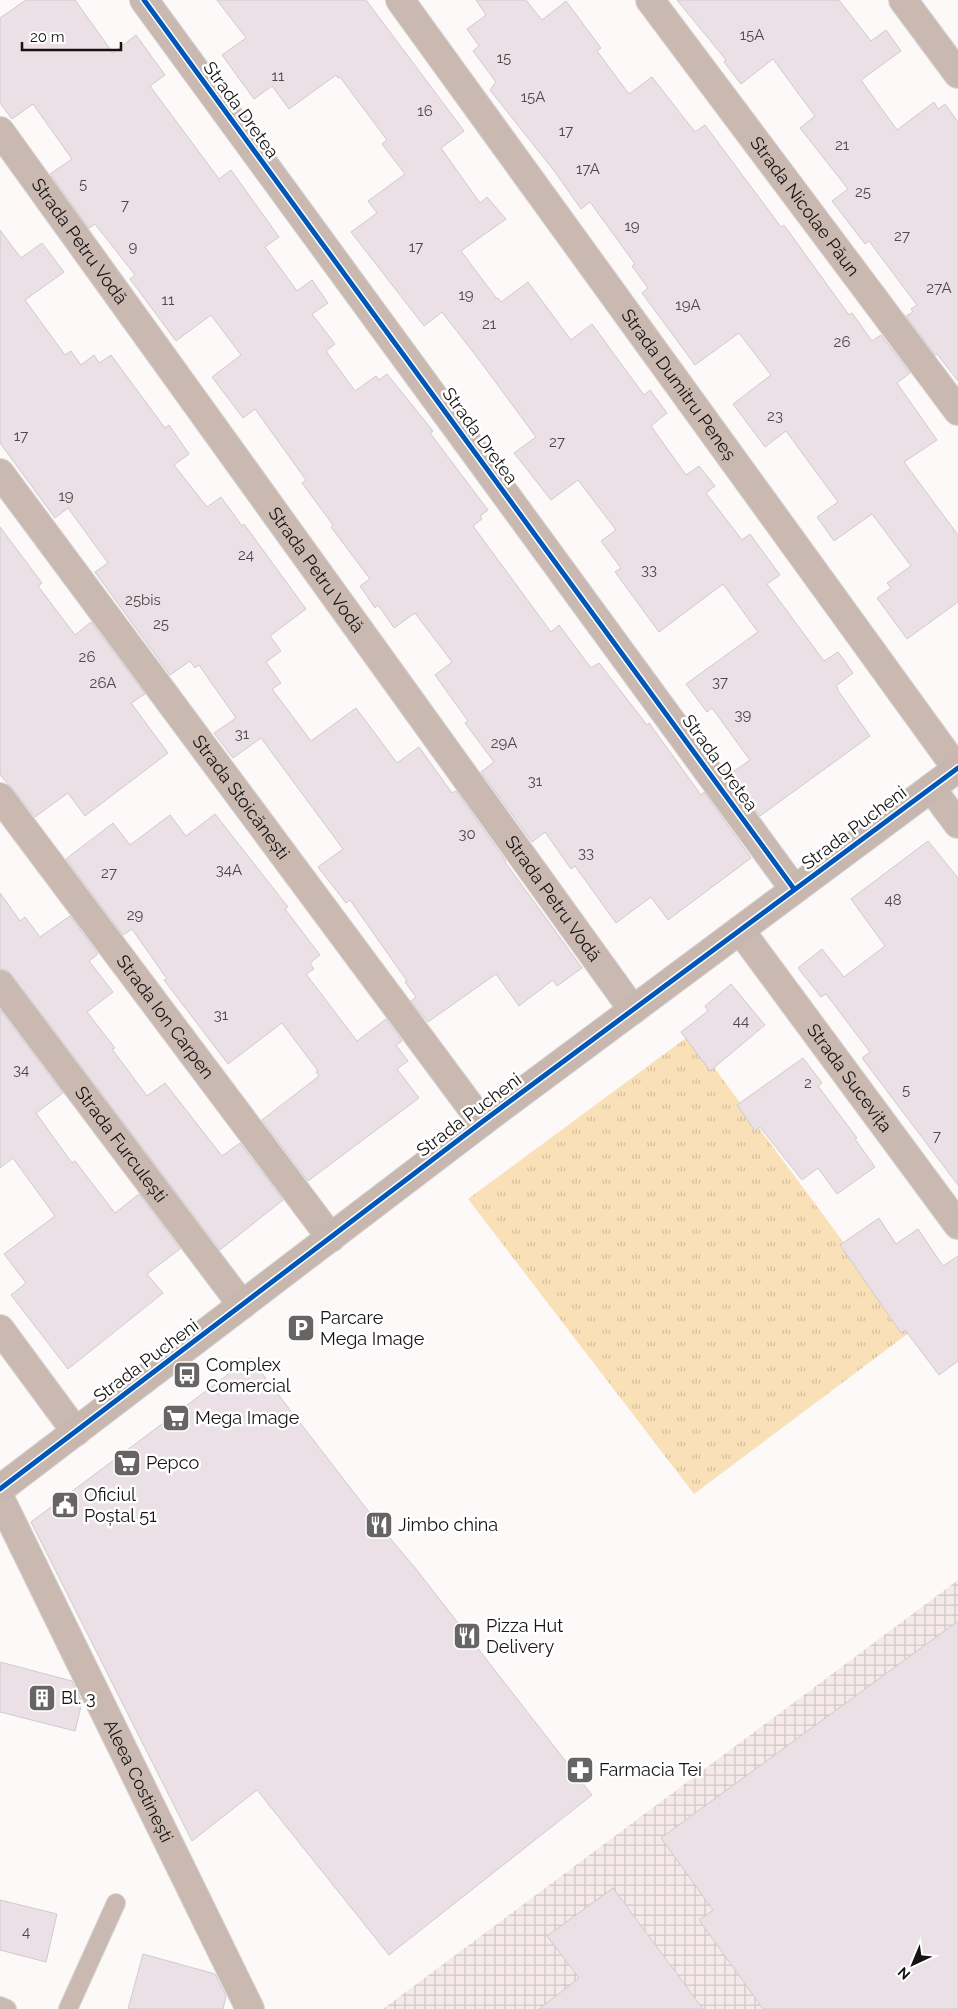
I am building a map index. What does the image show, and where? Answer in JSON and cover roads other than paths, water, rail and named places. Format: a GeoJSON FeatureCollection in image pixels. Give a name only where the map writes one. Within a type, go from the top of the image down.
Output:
{"type":"FeatureCollection","features":[{"type":"Feature","properties":{"kind":"street","name":"Strada Dretea"},"geometry":{"type":"LineString","coordinates":[[144,0],[794,889]]}},
{"type":"Feature","properties":{"kind":"street","name":"Strada Dumitru Peneș"},"geometry":{"type":"LineString","coordinates":[[400,0],[957,769]]}},
{"type":"Feature","properties":{"kind":"street","name":"Strada Nicolae Păun"},"geometry":{"type":"LineString","coordinates":[[650,0],[958,411]]}},
{"type":"Feature","properties":{"kind":"street"},"geometry":{"type":"LineString","coordinates":[[903,0],[958,74]]}},
{"type":"Feature","properties":{"kind":"street","name":"Strada Petru Vodă"},"geometry":{"type":"LineString","coordinates":[[0,131],[633,1010]]}},
{"type":"Feature","properties":{"kind":"street","name":"Strada Stoicănești"},"geometry":{"type":"LineString","coordinates":[[0,473],[482,1122]]}},
{"type":"Feature","properties":{"kind":"street","name":"Strada Pucheni"},"geometry":{"type":"LineString","coordinates":[[0,1489],[482,1122],[957,769]]}},
{"type":"Feature","properties":{"kind":"street"},"geometry":{"type":"LineString","coordinates":[[931,788],[958,824]]}},
{"type":"Feature","properties":{"kind":"street","name":"Strada Ion Carpen"},"geometry":{"type":"LineString","coordinates":[[0,796],[331,1238]]}},
{"type":"Feature","properties":{"kind":"street","name":"Strada Sucevița"},"geometry":{"type":"LineString","coordinates":[[740,930],[958,1225]]}},
{"type":"Feature","properties":{"kind":"street","name":"Strada Furculești"},"geometry":{"type":"LineString","coordinates":[[0,984],[242,1305]]}},
{"type":"Feature","properties":{"kind":"street"},"geometry":{"type":"LineString","coordinates":[[0,1329],[76,1432]]}},
{"type":"Feature","properties":{"kind":"street","name":"Aleea Costinești"},"geometry":{"type":"LineString","coordinates":[[0,1498],[250,2009]]}},
{"type":"Feature","properties":{"kind":"lane"},"geometry":{"type":"LineString","coordinates":[[68,2009],[116,1903]]}},
{"type":"Feature","properties":{"kind":"lane"},"geometry":{"type":"LineString","coordinates":[[0,2006],[7,2009]]}},
{"type":"Feature","properties":{"kind":"place","name":"Parcare Mega Image"},"geometry":{"type":"Point","coordinates":[301,1328]}},
{"type":"Feature","properties":{"kind":"place","name":"Complex Comercial"},"geometry":{"type":"Point","coordinates":[187,1375]}},
{"type":"Feature","properties":{"kind":"place","name":"Mega Image"},"geometry":{"type":"Point","coordinates":[176,1418]}},
{"type":"Feature","properties":{"kind":"place","name":"Pepco"},"geometry":{"type":"Point","coordinates":[127,1463]}},
{"type":"Feature","properties":{"kind":"place","name":"Oficiul Poștal 51"},"geometry":{"type":"Point","coordinates":[65,1505]}},
{"type":"Feature","properties":{"kind":"place","name":"Jimbo china"},"geometry":{"type":"Point","coordinates":[379,1525]}},
{"type":"Feature","properties":{"kind":"place","name":"Pizza Hut Delivery"},"geometry":{"type":"Point","coordinates":[467,1636]}},
{"type":"Feature","properties":{"kind":"place","name":"Bl. 3"},"geometry":{"type":"Point","coordinates":[42,1698]}},
{"type":"Feature","properties":{"kind":"place","name":"Farmacia Tei"},"geometry":{"type":"Point","coordinates":[580,1770]}}]}
